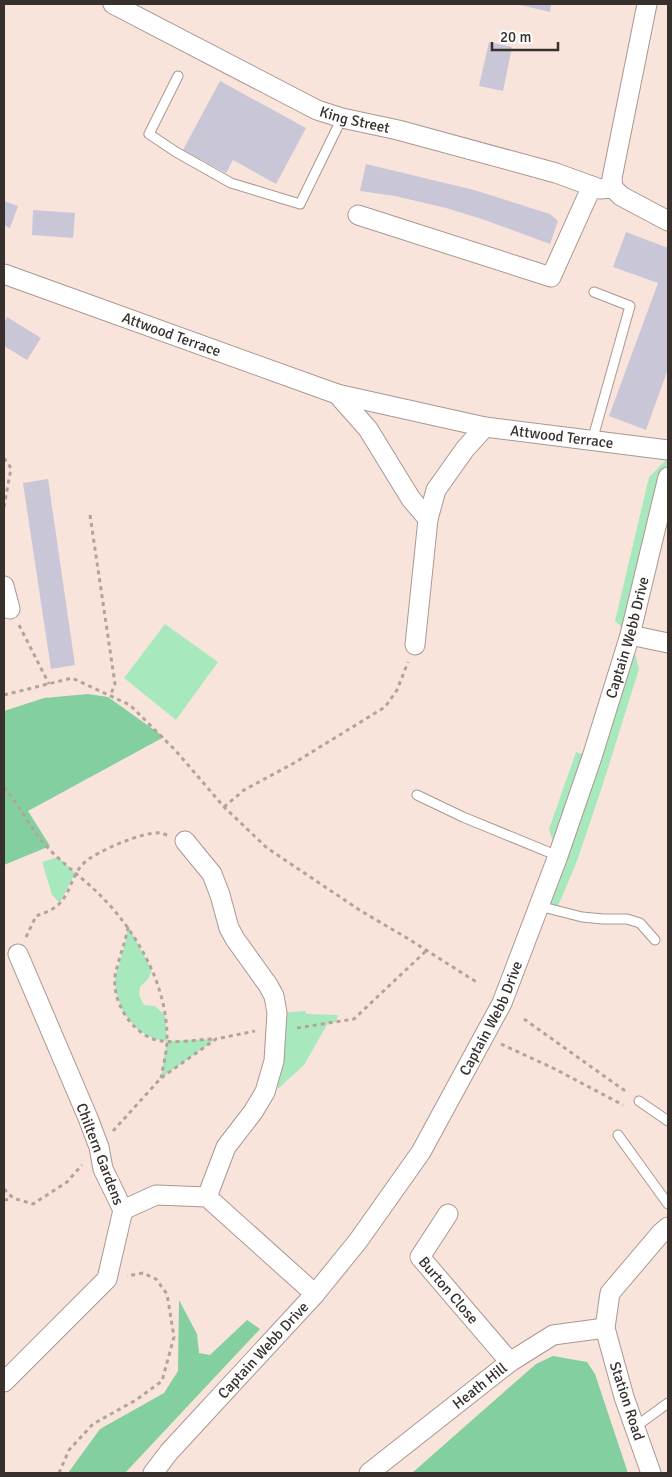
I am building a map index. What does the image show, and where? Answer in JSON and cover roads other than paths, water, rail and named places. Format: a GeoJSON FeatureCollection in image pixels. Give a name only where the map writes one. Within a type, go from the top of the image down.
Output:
{"type":"FeatureCollection","features":[{"type":"Feature","properties":{"kind":"street","name":"King Street"},"geometry":{"type":"LineString","coordinates":[[113,4],[317,110],[556,173],[600,189],[613,188]]}},
{"type":"Feature","properties":{"kind":"street"},"geometry":{"type":"LineString","coordinates":[[647,4],[612,178],[613,188],[620,196],[668,221]]}},
{"type":"Feature","properties":{"kind":"street"},"geometry":{"type":"LineString","coordinates":[[358,215],[552,277],[592,186]]}},
{"type":"Feature","properties":{"kind":"street","name":"Attwood Terrace"},"geometry":{"type":"LineString","coordinates":[[4,274],[337,394],[485,426],[668,450]]}},
{"type":"Feature","properties":{"kind":"street","name":"Attwood Terrace"},"geometry":{"type":"LineString","coordinates":[[337,394],[368,429],[410,499],[428,519]]}},
{"type":"Feature","properties":{"kind":"street"},"geometry":{"type":"LineString","coordinates":[[415,645],[428,519],[436,490],[465,449],[485,426]]}},
{"type":"Feature","properties":{"kind":"street","name":"Captain Webb Drive"},"geometry":{"type":"LineString","coordinates":[[153,1473],[315,1294],[358,1241],[421,1152],[502,1003],[558,856],[592,757],[630,635],[668,477]]}},
{"type":"Feature","properties":{"kind":"street"},"geometry":{"type":"LineString","coordinates":[[4,586],[10,609]]}},
{"type":"Feature","properties":{"kind":"street"},"geometry":{"type":"LineString","coordinates":[[630,635],[668,643]]}},
{"type":"Feature","properties":{"kind":"street"},"geometry":{"type":"LineString","coordinates":[[185,841],[212,874],[229,928],[268,985],[274,996],[277,1013],[274,1061],[265,1092],[226,1147],[207,1198]]}},
{"type":"Feature","properties":{"kind":"street","name":"Chiltern Gardens"},"geometry":{"type":"LineString","coordinates":[[4,1382],[107,1279],[123,1210],[103,1169],[99,1147],[18,954]]}},
{"type":"Feature","properties":{"kind":"street"},"geometry":{"type":"LineString","coordinates":[[123,1210],[156,1195],[207,1198],[315,1294]]}},
{"type":"Feature","properties":{"kind":"street","name":"Burton Close"},"geometry":{"type":"LineString","coordinates":[[448,1214],[420,1257],[510,1362]]}},
{"type":"Feature","properties":{"kind":"street"},"geometry":{"type":"LineString","coordinates":[[605,1328],[610,1293],[668,1227]]}},
{"type":"Feature","properties":{"kind":"street","name":"Heath Hill"},"geometry":{"type":"LineString","coordinates":[[369,1473],[510,1362],[553,1335],[605,1328]]}},
{"type":"Feature","properties":{"kind":"street","name":"Station Road"},"geometry":{"type":"LineString","coordinates":[[605,1328],[624,1397],[651,1473]]}},
{"type":"Feature","properties":{"kind":"lane"},"geometry":{"type":"LineString","coordinates":[[178,76],[149,134],[176,152],[231,183],[300,204],[342,118]]}},
{"type":"Feature","properties":{"kind":"lane"},"geometry":{"type":"LineString","coordinates":[[592,441],[630,306],[594,292]]}},
{"type":"Feature","properties":{"kind":"lane"},"geometry":{"type":"LineString","coordinates":[[417,795],[558,856]]}},
{"type":"Feature","properties":{"kind":"lane"},"geometry":{"type":"LineString","coordinates":[[539,906],[582,916],[603,919],[627,919],[640,922],[655,940]]}},
{"type":"Feature","properties":{"kind":"lane"},"geometry":{"type":"LineString","coordinates":[[642,1102],[668,1122]]}},
{"type":"Feature","properties":{"kind":"lane"},"geometry":{"type":"LineString","coordinates":[[618,1135],[668,1204]]}},
{"type":"Feature","properties":{"kind":"lane"},"geometry":{"type":"LineString","coordinates":[[635,1427],[668,1403]]}}]}
